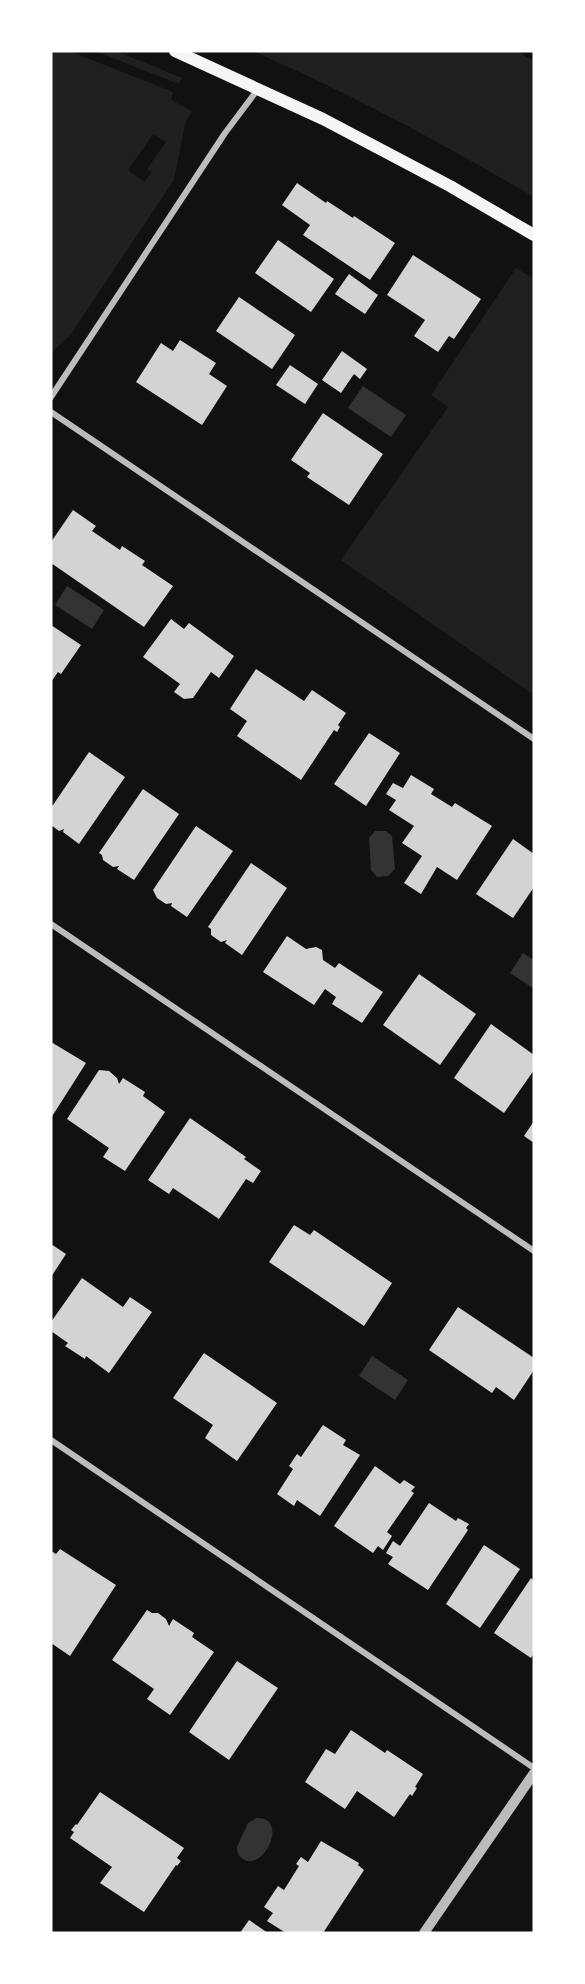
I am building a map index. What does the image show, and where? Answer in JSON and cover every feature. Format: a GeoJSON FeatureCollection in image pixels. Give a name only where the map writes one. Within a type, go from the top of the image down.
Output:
{"type":"FeatureCollection","features":[{"type":"Feature","properties":{"kind":"main road"},"geometry":{"type":"LineString","coordinates":[[175,51],[323,119],[441,181],[534,236]]}},
{"type":"Feature","properties":{"kind":"street"},"geometry":{"type":"LineString","coordinates":[[51,398],[225,133],[258,88]]}},
{"type":"Feature","properties":{"kind":"street"},"geometry":{"type":"LineString","coordinates":[[51,412],[534,740]]}},
{"type":"Feature","properties":{"kind":"street"},"geometry":{"type":"LineString","coordinates":[[51,924],[534,1251]]}},
{"type":"Feature","properties":{"kind":"street"},"geometry":{"type":"LineString","coordinates":[[51,1440],[534,1768]]}},
{"type":"Feature","properties":{"kind":"street"},"geometry":{"type":"LineString","coordinates":[[424,1933],[534,1773]]}},
{"type":"Feature","properties":{"kind":"shaded area"},"geometry":{"type":"Polygon","coordinates":[[[51,51],[69,51],[173,92],[171,100],[192,111],[185,124],[174,180],[71,334],[51,353],[51,51]],[[153,134],[128,170],[144,182],[152,172],[147,169],[166,142],[153,134]]]}},
{"type":"Feature","properties":{"kind":"shaded area"},"geometry":{"type":"Polygon","coordinates":[[[95,51],[116,51],[182,78],[179,84],[95,51]]]}},
{"type":"Feature","properties":{"kind":"shaded area"},"geometry":{"type":"Polygon","coordinates":[[[253,51],[518,51],[534,62],[534,197],[396,120],[253,51]]]}},
{"type":"Feature","properties":{"kind":"shaded area"},"geometry":{"type":"Polygon","coordinates":[[[516,268],[534,279],[534,695],[341,560],[448,407],[431,395],[516,268]]]}},
{"type":"Feature","properties":{"kind":"shaded area"},"geometry":{"type":"Polygon","coordinates":[[[363,386],[406,415],[391,437],[348,408],[363,386]]]}},
{"type":"Feature","properties":{"kind":"shaded area"},"geometry":{"type":"Polygon","coordinates":[[[67,586],[104,610],[92,629],[55,605],[67,586]]]}},
{"type":"Feature","properties":{"kind":"shaded area"},"geometry":{"type":"Polygon","coordinates":[[[375,831],[386,831],[392,836],[395,869],[388,876],[377,877],[371,870],[369,838],[375,831]]]}},
{"type":"Feature","properties":{"kind":"shaded area"},"geometry":{"type":"Polygon","coordinates":[[[523,953],[534,960],[534,989],[510,973],[523,953]]]}},
{"type":"Feature","properties":{"kind":"shaded area"},"geometry":{"type":"Polygon","coordinates":[[[372,1356],[408,1380],[395,1400],[359,1376],[372,1356]]]}},
{"type":"Feature","properties":{"kind":"shaded area"},"geometry":{"type":"Polygon","coordinates":[[[256,1818],[266,1820],[271,1826],[272,1834],[265,1852],[259,1858],[251,1861],[240,1857],[237,1847],[248,1823],[256,1818]]]}},
{"type":"Feature","properties":{"kind":"building"},"geometry":{"type":"Polygon","coordinates":[[[297,183],[326,203],[327,201],[353,218],[354,216],[395,243],[370,280],[303,235],[310,225],[282,205],[297,183]]]}},
{"type":"Feature","properties":{"kind":"building"},"geometry":{"type":"Polygon","coordinates":[[[278,240],[334,279],[311,312],[255,273],[278,240]]]}},
{"type":"Feature","properties":{"kind":"building"},"geometry":{"type":"Polygon","coordinates":[[[413,255],[481,299],[454,339],[449,336],[438,352],[414,336],[425,320],[387,295],[413,255]]]}},
{"type":"Feature","properties":{"kind":"building"},"geometry":{"type":"Polygon","coordinates":[[[349,274],[378,295],[365,314],[335,294],[349,274]]]}},
{"type":"Feature","properties":{"kind":"building"},"geometry":{"type":"Polygon","coordinates":[[[239,297],[295,335],[272,369],[216,331],[239,297]]]}},
{"type":"Feature","properties":{"kind":"building"},"geometry":{"type":"Polygon","coordinates":[[[180,340],[216,363],[209,374],[227,386],[202,425],[136,382],[161,343],[173,351],[180,340]]]}},
{"type":"Feature","properties":{"kind":"building"},"geometry":{"type":"Polygon","coordinates":[[[342,351],[367,369],[360,379],[354,374],[341,393],[322,380],[342,351]]]}},
{"type":"Feature","properties":{"kind":"building"},"geometry":{"type":"Polygon","coordinates":[[[290,365],[318,384],[305,404],[276,385],[290,365]]]}},
{"type":"Feature","properties":{"kind":"building"},"geometry":{"type":"Polygon","coordinates":[[[323,413],[383,454],[349,505],[307,477],[310,473],[291,460],[323,413]]]}},
{"type":"Feature","properties":{"kind":"building"},"geometry":{"type":"Polygon","coordinates":[[[73,510],[96,526],[92,531],[120,550],[122,546],[145,561],[142,565],[173,586],[144,627],[51,563],[51,542],[73,510]]]}},
{"type":"Feature","properties":{"kind":"building"},"geometry":{"type":"Polygon","coordinates":[[[171,619],[184,629],[189,623],[234,656],[219,678],[211,672],[193,698],[184,699],[174,692],[180,684],[143,657],[171,619]]]}},
{"type":"Feature","properties":{"kind":"building"},"geometry":{"type":"Polygon","coordinates":[[[51,625],[81,645],[61,674],[58,672],[51,682],[51,625]]]}},
{"type":"Feature","properties":{"kind":"building"},"geometry":{"type":"Polygon","coordinates":[[[256,669],[304,701],[312,690],[346,713],[338,725],[340,727],[337,732],[334,730],[301,780],[237,736],[247,721],[230,709],[256,669]]]}},
{"type":"Feature","properties":{"kind":"building"},"geometry":{"type":"Polygon","coordinates":[[[369,733],[400,753],[366,806],[334,784],[369,733]]]}},
{"type":"Feature","properties":{"kind":"building"},"geometry":{"type":"Polygon","coordinates":[[[89,752],[125,777],[79,844],[63,832],[64,829],[59,831],[51,825],[51,808],[89,752]]]}},
{"type":"Feature","properties":{"kind":"building"},"geometry":{"type":"Polygon","coordinates":[[[411,775],[434,789],[431,794],[452,807],[455,803],[492,826],[457,880],[437,867],[421,894],[404,883],[422,856],[402,843],[414,826],[389,810],[396,800],[386,794],[393,783],[403,788],[411,775]]]}},
{"type":"Feature","properties":{"kind":"building"},"geometry":{"type":"Polygon","coordinates":[[[143,789],[179,814],[134,880],[117,869],[119,866],[113,867],[103,860],[99,853],[143,789]]]}},
{"type":"Feature","properties":{"kind":"building"},"geometry":{"type":"Polygon","coordinates":[[[196,826],[233,851],[187,917],[171,906],[172,903],[166,904],[157,898],[153,890],[196,826]]]}},
{"type":"Feature","properties":{"kind":"building"},"geometry":{"type":"Polygon","coordinates":[[[513,839],[534,854],[534,887],[513,918],[476,894],[513,839]]]}},
{"type":"Feature","properties":{"kind":"building"},"geometry":{"type":"Polygon","coordinates":[[[251,863],[287,888],[242,955],[225,943],[227,940],[221,942],[211,935],[211,929],[208,927],[251,863]]]}},
{"type":"Feature","properties":{"kind":"building"},"geometry":{"type":"Polygon","coordinates":[[[287,936],[306,949],[316,947],[322,950],[323,960],[335,968],[339,963],[383,992],[362,1023],[332,1004],[336,997],[325,989],[314,1005],[263,972],[287,936]]]}},
{"type":"Feature","properties":{"kind":"building"},"geometry":{"type":"Polygon","coordinates":[[[419,974],[476,1014],[440,1065],[383,1025],[419,974]]]}},
{"type":"Feature","properties":{"kind":"building"},"geometry":{"type":"Polygon","coordinates":[[[491,1024],[534,1055],[534,1070],[504,1113],[454,1078],[491,1024]]]}},
{"type":"Feature","properties":{"kind":"building"},"geometry":{"type":"Polygon","coordinates":[[[51,1042],[86,1063],[51,1118],[51,1042]]]}},
{"type":"Feature","properties":{"kind":"building"},"geometry":{"type":"Polygon","coordinates":[[[99,1070],[109,1071],[117,1078],[119,1084],[123,1078],[145,1092],[143,1096],[165,1112],[125,1171],[103,1157],[109,1148],[67,1119],[99,1070]]]}},
{"type":"Feature","properties":{"kind":"building"},"geometry":{"type":"Polygon","coordinates":[[[190,1118],[246,1157],[244,1159],[261,1171],[253,1183],[246,1179],[219,1219],[173,1188],[169,1194],[148,1180],[190,1118]]]}},
{"type":"Feature","properties":{"kind":"building"},"geometry":{"type":"Polygon","coordinates":[[[534,1121],[534,1143],[524,1136],[534,1121]]]}},
{"type":"Feature","properties":{"kind":"building"},"geometry":{"type":"Polygon","coordinates":[[[294,1225],[310,1235],[314,1230],[392,1283],[364,1326],[269,1262],[294,1225]]]}},
{"type":"Feature","properties":{"kind":"building"},"geometry":{"type":"Polygon","coordinates":[[[51,1244],[66,1254],[51,1277],[51,1244]]]}},
{"type":"Feature","properties":{"kind":"building"},"geometry":{"type":"Polygon","coordinates":[[[82,1278],[123,1307],[130,1297],[152,1312],[109,1373],[86,1356],[85,1359],[65,1346],[68,1343],[51,1331],[51,1322],[82,1278]]]}},
{"type":"Feature","properties":{"kind":"building"},"geometry":{"type":"Polygon","coordinates":[[[458,1307],[534,1358],[534,1370],[514,1400],[496,1387],[492,1393],[429,1350],[458,1307]]]}},
{"type":"Feature","properties":{"kind":"building"},"geometry":{"type":"Polygon","coordinates":[[[204,1353],[277,1403],[237,1461],[205,1438],[213,1425],[173,1398],[204,1353]]]}},
{"type":"Feature","properties":{"kind":"building"},"geometry":{"type":"Polygon","coordinates":[[[323,1425],[346,1440],[343,1445],[360,1455],[320,1516],[297,1500],[294,1506],[277,1494],[293,1469],[289,1466],[297,1454],[301,1457],[323,1425]]]}},
{"type":"Feature","properties":{"kind":"building"},"geometry":{"type":"Polygon","coordinates":[[[375,1466],[400,1484],[404,1480],[415,1487],[411,1491],[414,1493],[387,1532],[392,1536],[383,1550],[378,1546],[373,1553],[334,1526],[375,1466]]]}},
{"type":"Feature","properties":{"kind":"building"},"geometry":{"type":"Polygon","coordinates":[[[429,1503],[456,1521],[458,1518],[469,1524],[466,1528],[468,1530],[428,1590],[388,1564],[393,1557],[386,1553],[393,1541],[400,1546],[429,1503]]]}},
{"type":"Feature","properties":{"kind":"building"},"geometry":{"type":"Polygon","coordinates":[[[484,1545],[520,1569],[480,1628],[446,1604],[484,1545]]]}},
{"type":"Feature","properties":{"kind":"building"},"geometry":{"type":"Polygon","coordinates":[[[60,1549],[116,1585],[70,1656],[51,1643],[51,1551],[56,1554],[60,1549]]]}},
{"type":"Feature","properties":{"kind":"building"},"geometry":{"type":"Polygon","coordinates":[[[531,1578],[534,1581],[534,1653],[531,1658],[494,1633],[531,1578]]]}},
{"type":"Feature","properties":{"kind":"building"},"geometry":{"type":"Polygon","coordinates":[[[147,1610],[158,1613],[166,1619],[169,1626],[173,1619],[194,1633],[192,1637],[214,1652],[170,1715],[147,1699],[154,1689],[112,1660],[147,1610]]]}},
{"type":"Feature","properties":{"kind":"building"},"geometry":{"type":"Polygon","coordinates":[[[237,1661],[278,1688],[229,1760],[189,1732],[237,1661]]]}},
{"type":"Feature","properties":{"kind":"building"},"geometry":{"type":"Polygon","coordinates":[[[351,1730],[385,1753],[387,1750],[423,1774],[412,1796],[410,1794],[394,1817],[357,1791],[345,1809],[305,1782],[326,1749],[335,1754],[351,1730]]]}},
{"type":"Feature","properties":{"kind":"building"},"geometry":{"type":"Polygon","coordinates":[[[100,1792],[184,1848],[177,1858],[181,1861],[144,1912],[100,1883],[112,1867],[70,1838],[74,1832],[71,1830],[100,1792]]]}},
{"type":"Feature","properties":{"kind":"building"},"geometry":{"type":"Polygon","coordinates":[[[321,1841],[359,1863],[358,1865],[364,1870],[323,1933],[286,1933],[267,1921],[273,1913],[264,1907],[278,1886],[284,1890],[299,1866],[296,1864],[301,1857],[308,1862],[321,1841]]]}},
{"type":"Feature","properties":{"kind":"building"},"geometry":{"type":"Polygon","coordinates":[[[249,1920],[268,1933],[240,1933],[249,1920]]]}}]}
